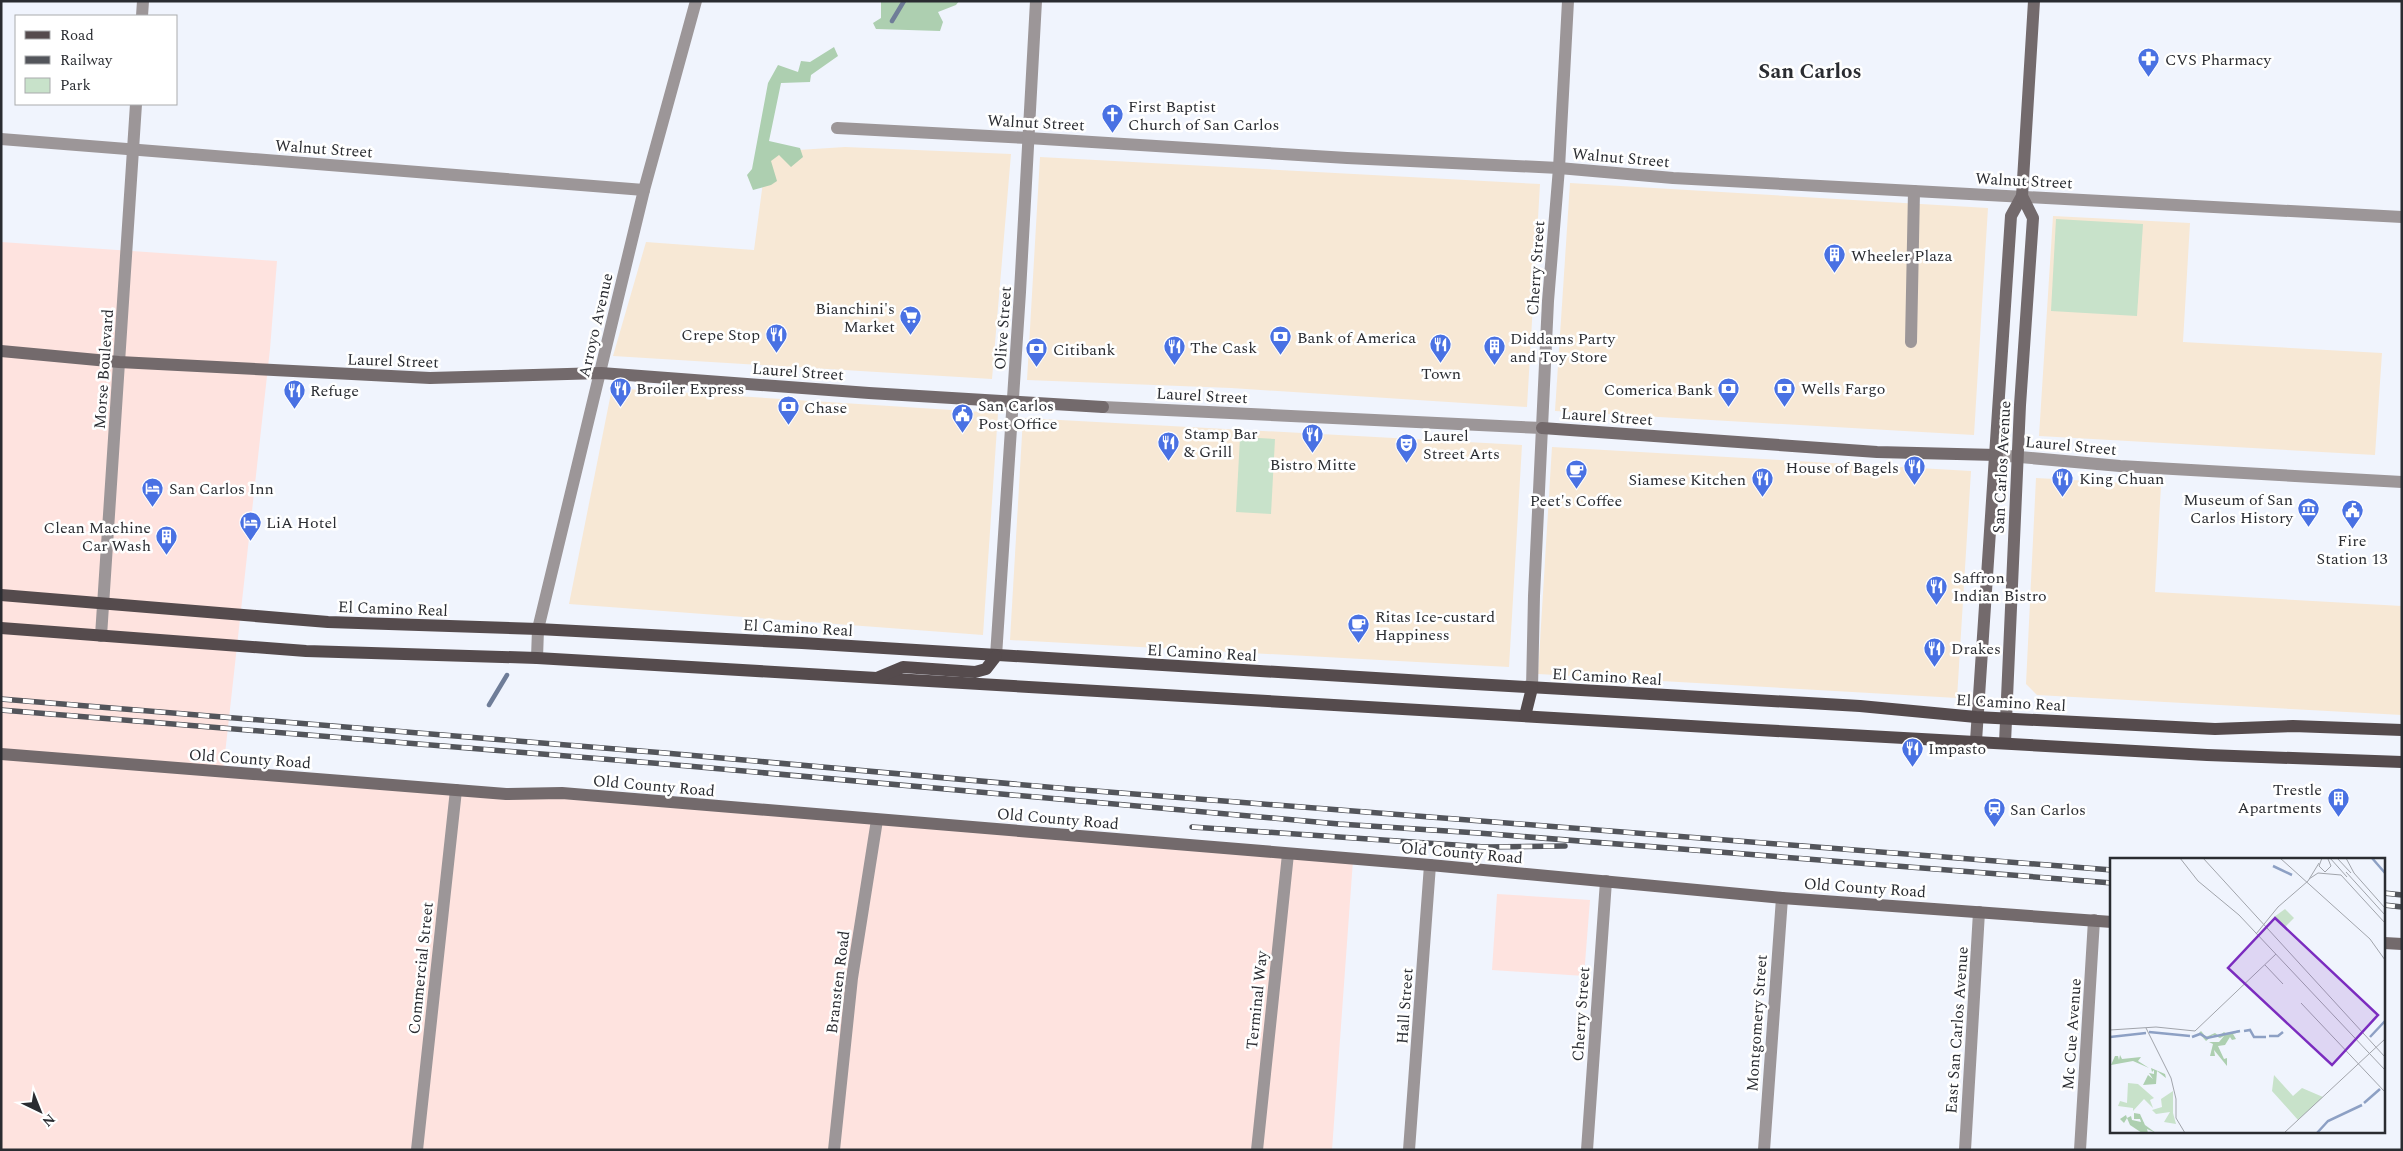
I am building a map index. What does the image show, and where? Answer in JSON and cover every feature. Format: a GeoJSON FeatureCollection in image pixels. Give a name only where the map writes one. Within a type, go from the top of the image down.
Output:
{"type":"FeatureCollection","features":[{"type":"Feature","properties":{"kind":"main road","name":"San Carlos Avenue"},"geometry":{"type":"LineString","coordinates":[[1976,741],[1976,718],[1997,455],[2011,216],[2022,196],[2034,1]]}},
{"type":"Feature","properties":{"kind":"main road","name":"San Carlos Avenue"},"geometry":{"type":"LineString","coordinates":[[2005,743],[2024,334],[2033,218],[2022,196]]}},
{"type":"Feature","properties":{"kind":"main road","name":"Laurel Street"},"geometry":{"type":"LineString","coordinates":[[1,351],[119,362],[430,378],[601,373],[869,393],[1103,406]]}},
{"type":"Feature","properties":{"kind":"main road","name":"Laurel Street"},"geometry":{"type":"LineString","coordinates":[[1542,428],[1893,453],[1997,455]]}},
{"type":"Feature","properties":{"kind":"main road","name":"El Camino Real"},"geometry":{"type":"LineString","coordinates":[[1,596],[328,622],[538,629],[802,643],[1532,688],[1860,706],[1976,718],[2216,729],[2293,726],[2402,730]]}},
{"type":"Feature","properties":{"kind":"main road"},"geometry":{"type":"LineString","coordinates":[[1,628],[306,651],[537,658],[2207,755],[2402,762]]}},
{"type":"Feature","properties":{"kind":"main road"},"geometry":{"type":"LineString","coordinates":[[877,678],[902,667],[975,672],[986,669],[996,656]]}},
{"type":"Feature","properties":{"kind":"main road"},"geometry":{"type":"LineString","coordinates":[[1525,716],[1532,688]]}},
{"type":"Feature","properties":{"kind":"main road","name":"Old County Road"},"geometry":{"type":"LineString","coordinates":[[1,754],[506,794],[562,793],[1430,865],[1782,898],[2110,922]]}},
{"type":"Feature","properties":{"kind":"main road"},"geometry":{"type":"LineString","coordinates":[[2386,943],[2402,944]]}},
{"type":"Feature","properties":{"kind":"street"},"geometry":{"type":"LineString","coordinates":[[142,15],[143,1]]}},
{"type":"Feature","properties":{"kind":"street","name":"Arroyo Avenue"},"geometry":{"type":"LineString","coordinates":[[537,658],[538,629],[644,190],[696,1]]}},
{"type":"Feature","properties":{"kind":"street","name":"Olive Street"},"geometry":{"type":"LineString","coordinates":[[996,656],[1036,1]]}},
{"type":"Feature","properties":{"kind":"street","name":"Cherry Street"},"geometry":{"type":"LineString","coordinates":[[1532,688],[1534,596],[1548,301],[1559,168],[1568,1]]}},
{"type":"Feature","properties":{"kind":"street","name":"Morse Boulevard"},"geometry":{"type":"LineString","coordinates":[[101,636],[136,105]]}},
{"type":"Feature","properties":{"kind":"street","name":"Walnut Street"},"geometry":{"type":"LineString","coordinates":[[837,128],[1348,158],[1559,168],[1673,178],[2402,217]]}},
{"type":"Feature","properties":{"kind":"street","name":"Walnut Street"},"geometry":{"type":"LineString","coordinates":[[1,139],[644,190]]}},
{"type":"Feature","properties":{"kind":"street"},"geometry":{"type":"LineString","coordinates":[[1911,342],[1914,191]]}},
{"type":"Feature","properties":{"kind":"street","name":"Laurel Street"},"geometry":{"type":"LineString","coordinates":[[1103,406],[1542,428]]}},
{"type":"Feature","properties":{"kind":"street","name":"Laurel Street"},"geometry":{"type":"LineString","coordinates":[[1997,455],[2402,482]]}},
{"type":"Feature","properties":{"kind":"street","name":"Commercial Street"},"geometry":{"type":"LineString","coordinates":[[417,1150],[456,790]]}},
{"type":"Feature","properties":{"kind":"street","name":"Bransten Road"},"geometry":{"type":"LineString","coordinates":[[834,1150],[852,978],[877,820]]}},
{"type":"Feature","properties":{"kind":"street","name":"Terminal Way"},"geometry":{"type":"LineString","coordinates":[[1257,1150],[1288,854]]}},
{"type":"Feature","properties":{"kind":"street","name":"Hall Street"},"geometry":{"type":"LineString","coordinates":[[1409,1150],[1430,865]]}},
{"type":"Feature","properties":{"kind":"street","name":"Cherry Street"},"geometry":{"type":"LineString","coordinates":[[1587,1150],[1606,881]]}},
{"type":"Feature","properties":{"kind":"street","name":"Montgomery Street"},"geometry":{"type":"LineString","coordinates":[[1764,1150],[1782,898]]}},
{"type":"Feature","properties":{"kind":"street","name":"East San Carlos Avenue"},"geometry":{"type":"LineString","coordinates":[[1965,1150],[1979,912]]}},
{"type":"Feature","properties":{"kind":"street","name":"Mc Cue Avenue"},"geometry":{"type":"LineString","coordinates":[[2080,1150],[2094,920]]}},
{"type":"Feature","properties":{"kind":"shaded area"},"geometry":{"type":"Polygon","coordinates":[[[845,147],[1011,154],[992,379],[613,356],[646,242],[754,250],[767,152],[845,147]]]}},
{"type":"Feature","properties":{"kind":"shaded area"},"geometry":{"type":"Polygon","coordinates":[[[1040,157],[1540,184],[1527,407],[1231,388],[1027,380],[1040,157]]]}},
{"type":"Feature","properties":{"kind":"shaded area"},"geometry":{"type":"Polygon","coordinates":[[[1570,183],[1988,208],[1974,435],[1555,411],[1570,183]]]}},
{"type":"Feature","properties":{"kind":"shaded area"},"geometry":{"type":"Polygon","coordinates":[[[2053,216],[2190,223],[2183,342],[2382,353],[2375,455],[2039,436],[2053,216]]]}},
{"type":"Feature","properties":{"kind":"shaded area"},"geometry":{"type":"Polygon","coordinates":[[[1,242],[277,261],[270,349],[223,772],[1353,860],[1332,1150],[1,1150],[1,242]]]}},
{"type":"Feature","properties":{"kind":"shaded area"},"geometry":{"type":"Polygon","coordinates":[[[612,388],[998,413],[983,635],[569,604],[612,388]]]}},
{"type":"Feature","properties":{"kind":"shaded area"},"geometry":{"type":"Polygon","coordinates":[[[1023,418],[1522,445],[1509,667],[1010,640],[1023,418]]]}},
{"type":"Feature","properties":{"kind":"shaded area"},"geometry":{"type":"Polygon","coordinates":[[[1552,447],[1971,471],[1957,698],[1538,674],[1552,447]]]}},
{"type":"Feature","properties":{"kind":"shaded area"},"geometry":{"type":"Polygon","coordinates":[[[2036,478],[2161,485],[2155,592],[2402,606],[2402,715],[2037,695],[2026,684],[2036,478]]]}},
{"type":"Feature","properties":{"kind":"shaded area"},"geometry":{"type":"Polygon","coordinates":[[[1497,894],[1590,900],[1584,976],[1492,970],[1497,894]]]}},
{"type":"Feature","properties":{"kind":"green space"},"geometry":{"type":"Polygon","coordinates":[[[881,1],[959,1],[956,5],[938,12],[943,22],[940,31],[876,29],[873,23],[881,18],[881,1]]]}},
{"type":"Feature","properties":{"kind":"green space"},"geometry":{"type":"Polygon","coordinates":[[[834,47],[838,56],[811,75],[810,82],[781,83],[769,141],[800,148],[803,157],[791,167],[779,155],[771,161],[777,181],[771,185],[753,190],[747,175],[752,169],[768,83],[778,65],[798,72],[801,61],[810,62],[834,47]]]}},
{"type":"Feature","properties":{"kind":"green space"},"geometry":{"type":"Polygon","coordinates":[[[2056,219],[2143,224],[2137,316],[2051,311],[2056,219]]]}},
{"type":"Feature","properties":{"kind":"green space"},"geometry":{"type":"Polygon","coordinates":[[[1240,437],[1275,439],[1271,514],[1236,512],[1240,437]]]}},
{"type":"Feature","properties":{"kind":"waterway"},"geometry":{"type":"LineString","coordinates":[[892,21],[904,1]]}},
{"type":"Feature","properties":{"kind":"waterway"},"geometry":{"type":"LineString","coordinates":[[489,705],[507,675]]}},
{"type":"Feature","properties":{"kind":"railway"},"geometry":{"type":"LineString","coordinates":[[1,699],[665,753],[1070,789],[2110,870]]}},
{"type":"Feature","properties":{"kind":"railway"},"geometry":{"type":"LineString","coordinates":[[1,710],[665,764],[1339,824],[1478,833],[2110,883]]}},
{"type":"Feature","properties":{"kind":"railway"},"geometry":{"type":"LineString","coordinates":[[1192,827],[1485,847],[1565,846]]}},
{"type":"Feature","properties":{"kind":"railway"},"geometry":{"type":"LineString","coordinates":[[2386,893],[2402,895]]}},
{"type":"Feature","properties":{"kind":"railway"},"geometry":{"type":"LineString","coordinates":[[2386,905],[2402,907]]}},
{"type":"Feature","properties":{"kind":"place","name":"CVS Pharmacy"},"geometry":{"type":"Point","coordinates":[2149,78]}},
{"type":"Feature","properties":{"kind":"place","name":"First Baptist Church of San Carlos"},"geometry":{"type":"Point","coordinates":[1112,134]}},
{"type":"Feature","properties":{"kind":"place","name":"Wheeler Plaza"},"geometry":{"type":"Point","coordinates":[1835,274]}},
{"type":"Feature","properties":{"kind":"place","name":"Bianchini's Market"},"geometry":{"type":"Point","coordinates":[911,336]}},
{"type":"Feature","properties":{"kind":"place","name":"Crepe Stop"},"geometry":{"type":"Point","coordinates":[776,353]}},
{"type":"Feature","properties":{"kind":"place","name":"Bank of America"},"geometry":{"type":"Point","coordinates":[1281,356]}},
{"type":"Feature","properties":{"kind":"place","name":"Town"},"geometry":{"type":"Point","coordinates":[1441,363]}},
{"type":"Feature","properties":{"kind":"place","name":"The Cask"},"geometry":{"type":"Point","coordinates":[1174,366]}},
{"type":"Feature","properties":{"kind":"place","name":"Diddams Party and Toy Store"},"geometry":{"type":"Point","coordinates":[1494,366]}},
{"type":"Feature","properties":{"kind":"place","name":"Citibank"},"geometry":{"type":"Point","coordinates":[1037,368]}},
{"type":"Feature","properties":{"kind":"place","name":"Broiler Express"},"geometry":{"type":"Point","coordinates":[620,407]}},
{"type":"Feature","properties":{"kind":"place","name":"Wells Fargo"},"geometry":{"type":"Point","coordinates":[1785,407]}},
{"type":"Feature","properties":{"kind":"place","name":"Comerica Bank"},"geometry":{"type":"Point","coordinates":[1729,408]}},
{"type":"Feature","properties":{"kind":"place","name":"Refuge"},"geometry":{"type":"Point","coordinates":[294,409]}},
{"type":"Feature","properties":{"kind":"place","name":"Chase"},"geometry":{"type":"Point","coordinates":[788,426]}},
{"type":"Feature","properties":{"kind":"place","name":"San Carlos Post Office"},"geometry":{"type":"Point","coordinates":[962,433]}},
{"type":"Feature","properties":{"kind":"place","name":"Bistro Mitte"},"geometry":{"type":"Point","coordinates":[1313,454]}},
{"type":"Feature","properties":{"kind":"place","name":"Stamp Bar & Grill"},"geometry":{"type":"Point","coordinates":[1168,461]}},
{"type":"Feature","properties":{"kind":"place","name":"Laurel Street Arts"},"geometry":{"type":"Point","coordinates":[1407,463]}},
{"type":"Feature","properties":{"kind":"place","name":"House of Bagels"},"geometry":{"type":"Point","coordinates":[1915,486]}},
{"type":"Feature","properties":{"kind":"place","name":"Peet's Coffee"},"geometry":{"type":"Point","coordinates":[1576,490]}},
{"type":"Feature","properties":{"kind":"place","name":"King Chuan"},"geometry":{"type":"Point","coordinates":[2063,497]}},
{"type":"Feature","properties":{"kind":"place","name":"Siamese Kitchen"},"geometry":{"type":"Point","coordinates":[1762,498]}},
{"type":"Feature","properties":{"kind":"place","name":"San Carlos Inn"},"geometry":{"type":"Point","coordinates":[153,507]}},
{"type":"Feature","properties":{"kind":"place","name":"Museum of San Carlos History"},"geometry":{"type":"Point","coordinates":[2309,527]}},
{"type":"Feature","properties":{"kind":"place","name":"Fire Station 13"},"geometry":{"type":"Point","coordinates":[2352,530]}},
{"type":"Feature","properties":{"kind":"place","name":"LiA Hotel"},"geometry":{"type":"Point","coordinates":[250,541]}},
{"type":"Feature","properties":{"kind":"place","name":"Clean Machine Car Wash"},"geometry":{"type":"Point","coordinates":[167,555]}},
{"type":"Feature","properties":{"kind":"place","name":"Saffron Indian Bistro"},"geometry":{"type":"Point","coordinates":[1937,605]}},
{"type":"Feature","properties":{"kind":"place","name":"Ritas Ice-custard Happiness"},"geometry":{"type":"Point","coordinates":[1359,644]}},
{"type":"Feature","properties":{"kind":"place","name":"Drakes"},"geometry":{"type":"Point","coordinates":[1935,667]}},
{"type":"Feature","properties":{"kind":"place","name":"Impasto"},"geometry":{"type":"Point","coordinates":[1912,767]}},
{"type":"Feature","properties":{"kind":"place","name":"Trestle Apartments"},"geometry":{"type":"Point","coordinates":[2338,817]}},
{"type":"Feature","properties":{"kind":"place","name":"San Carlos"},"geometry":{"type":"Point","coordinates":[1994,828]}},
{"type":"Feature","properties":{"kind":"district","name":"San Carlos"},"geometry":{"type":"Point","coordinates":[1810,71]}}]}
